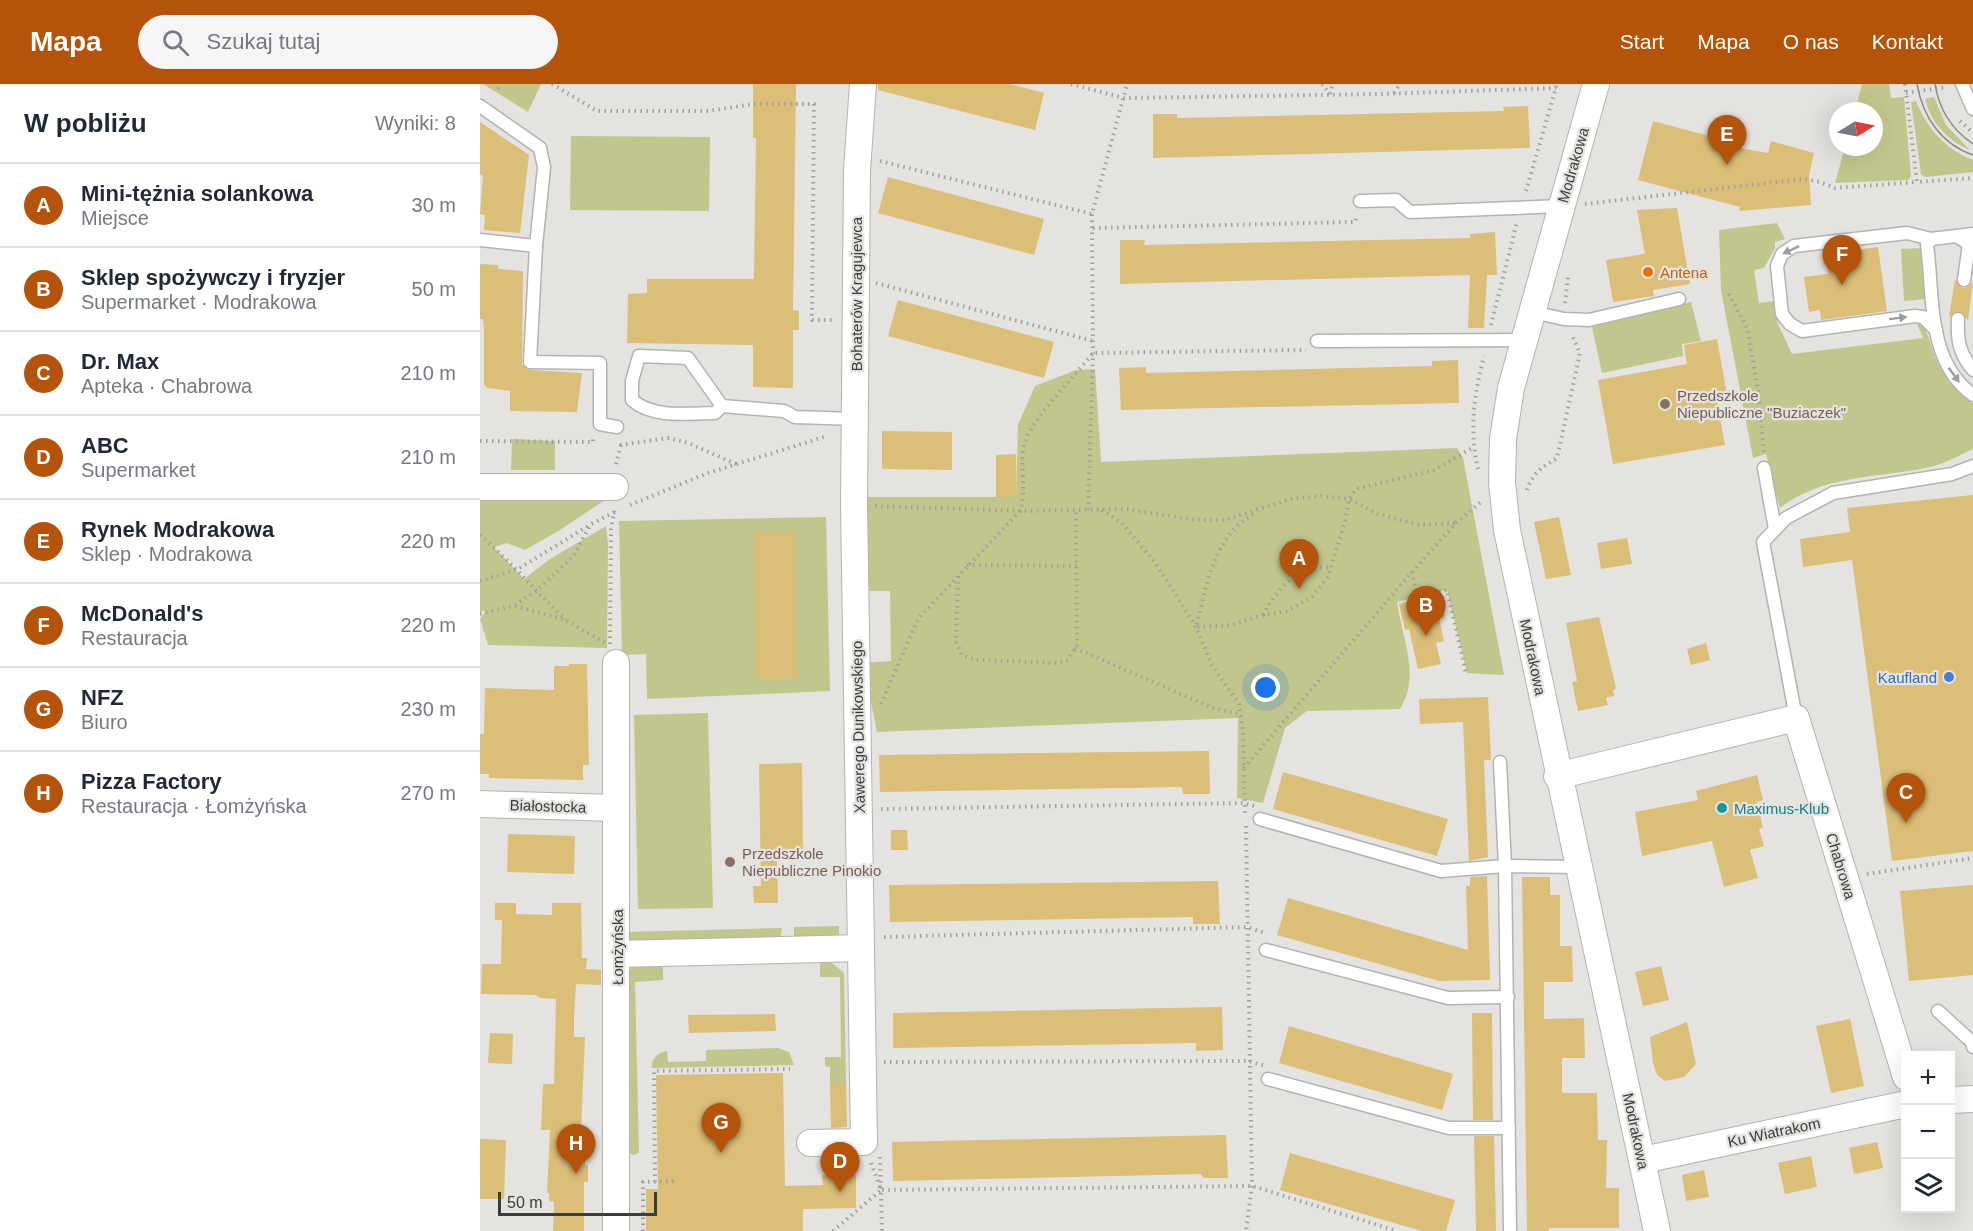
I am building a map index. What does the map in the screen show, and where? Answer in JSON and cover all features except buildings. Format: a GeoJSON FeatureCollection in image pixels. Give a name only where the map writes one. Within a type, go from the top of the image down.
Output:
{"type":"FeatureCollection","features":[{"type":"Feature","properties":{"kind":"street","name":"Bohaterów Kragujewca"},"geometry":{"type":"LineString","coordinates":[[861,505],[855,420],[857,170],[863,84]]}},
{"type":"Feature","properties":{"kind":"street","name":"Modrakowa"},"geometry":{"type":"LineString","coordinates":[[1595,84],[1571,205],[1532,312],[1509,399],[1503,439],[1502,482],[1507,530],[1557,776],[1657,1231]]}},
{"type":"Feature","properties":{"kind":"street"},"geometry":{"type":"LineString","coordinates":[[480,487],[615,500]]}},
{"type":"Feature","properties":{"kind":"street","name":"Xawerego Dunikowskiego"},"geometry":{"type":"LineString","coordinates":[[861,505],[872,1149]]}},
{"type":"Feature","properties":{"kind":"street","name":"Łomżyńska"},"geometry":{"type":"LineString","coordinates":[[616,663],[616,1231]]}},
{"type":"Feature","properties":{"kind":"street"},"geometry":{"type":"LineString","coordinates":[[1557,776],[1796,718]]}},
{"type":"Feature","properties":{"kind":"street","name":"Chabrowa"},"geometry":{"type":"LineString","coordinates":[[1796,718],[1901,1064]]}},
{"type":"Feature","properties":{"kind":"street","name":"Białostocka"},"geometry":{"type":"LineString","coordinates":[[480,804],[616,808]]}},
{"type":"Feature","properties":{"kind":"street"},"geometry":{"type":"LineString","coordinates":[[617,954],[867,943]]}},
{"type":"Feature","properties":{"kind":"street"},"geometry":{"type":"LineString","coordinates":[[1955,1100],[1973,1099]]}},
{"type":"Feature","properties":{"kind":"street","name":"Ku Wiatrakom"},"geometry":{"type":"LineString","coordinates":[[1643,1160],[1901,1105]]}},
{"type":"Feature","properties":{"kind":"street"},"geometry":{"type":"LineString","coordinates":[[810,1143],[872,1149]]}},
{"type":"Feature","properties":{"kind":"lane"},"geometry":{"type":"LineString","coordinates":[[1582,84],[1595,84]]}},
{"type":"Feature","properties":{"kind":"lane"},"geometry":{"type":"LineString","coordinates":[[1962,84],[1973,109]]}},
{"type":"Feature","properties":{"kind":"lane"},"geometry":{"type":"LineString","coordinates":[[480,105],[540,148],[544,167],[536,246],[530,362],[600,363],[600,424],[617,427]]}},
{"type":"Feature","properties":{"kind":"lane"},"geometry":{"type":"LineString","coordinates":[[1360,201],[1396,200],[1410,212],[1571,205]]}},
{"type":"Feature","properties":{"kind":"lane"},"geometry":{"type":"LineString","coordinates":[[1936,330],[1923,317],[1915,316],[1802,331],[1790,324],[1782,314],[1777,267],[1782,254],[1794,246],[1907,233],[1931,239],[1973,234]]}},
{"type":"Feature","properties":{"kind":"lane"},"geometry":{"type":"LineString","coordinates":[[1956,236],[1969,244],[1964,280]]}},
{"type":"Feature","properties":{"kind":"lane"},"geometry":{"type":"LineString","coordinates":[[1931,239],[1927,245],[1936,330],[1943,358],[1953,376],[1973,395]]}},
{"type":"Feature","properties":{"kind":"lane"},"geometry":{"type":"LineString","coordinates":[[480,240],[536,246]]}},
{"type":"Feature","properties":{"kind":"lane"},"geometry":{"type":"LineString","coordinates":[[1532,312],[1564,319],[1589,320],[1679,299]]}},
{"type":"Feature","properties":{"kind":"lane"},"geometry":{"type":"LineString","coordinates":[[1958,319],[1957,343],[1963,358],[1973,370]]}},
{"type":"Feature","properties":{"kind":"lane"},"geometry":{"type":"LineString","coordinates":[[1317,341],[1524,340]]}},
{"type":"Feature","properties":{"kind":"lane"},"geometry":{"type":"LineString","coordinates":[[722,406],[688,358],[639,356],[632,381],[633,400],[643,409],[653,412],[715,413],[722,406],[784,411],[795,417],[855,420]]}},
{"type":"Feature","properties":{"kind":"lane"},"geometry":{"type":"LineString","coordinates":[[1796,718],[1763,542],[1786,518],[1833,493],[1952,474],[1973,466]]}},
{"type":"Feature","properties":{"kind":"lane"},"geometry":{"type":"LineString","coordinates":[[1764,468],[1775,529]]}},
{"type":"Feature","properties":{"kind":"lane"},"geometry":{"type":"LineString","coordinates":[[1500,762],[1508,997],[1510,1231]]}},
{"type":"Feature","properties":{"kind":"lane"},"geometry":{"type":"LineString","coordinates":[[1258,813],[1442,871],[1505,866],[1578,867]]}},
{"type":"Feature","properties":{"kind":"lane"},"geometry":{"type":"LineString","coordinates":[[1266,950],[1448,998],[1508,997]]}},
{"type":"Feature","properties":{"kind":"lane"},"geometry":{"type":"LineString","coordinates":[[1938,1011],[1973,1043],[1973,1047]]}},
{"type":"Feature","properties":{"kind":"lane"},"geometry":{"type":"LineString","coordinates":[[1270,1073],[1449,1128],[1509,1128]]}},
{"type":"Feature","properties":{"kind":"path"},"geometry":{"type":"LineString","coordinates":[[498,89],[501,84]]}},
{"type":"Feature","properties":{"kind":"path"},"geometry":{"type":"LineString","coordinates":[[552,84],[597,111],[708,111],[753,104],[814,104],[812,320],[842,320]]}},
{"type":"Feature","properties":{"kind":"path"},"geometry":{"type":"LineString","coordinates":[[1071,84],[1124,98],[1394,94],[1556,86],[1520,209],[1473,397],[1472,423]]}},
{"type":"Feature","properties":{"kind":"path"},"geometry":{"type":"LineString","coordinates":[[1088,510],[1093,353],[1092,214],[1127,84]]}},
{"type":"Feature","properties":{"kind":"path"},"geometry":{"type":"LineString","coordinates":[[1322,84],[1330,95]]}},
{"type":"Feature","properties":{"kind":"path"},"geometry":{"type":"LineString","coordinates":[[1330,95],[1333,84]]}},
{"type":"Feature","properties":{"kind":"path"},"geometry":{"type":"LineString","coordinates":[[1394,94],[1400,84]]}},
{"type":"Feature","properties":{"kind":"path"},"geometry":{"type":"LineString","coordinates":[[1905,84],[1917,183]]}},
{"type":"Feature","properties":{"kind":"path"},"geometry":{"type":"LineString","coordinates":[[1906,93],[1946,87]]}},
{"type":"Feature","properties":{"kind":"path"},"geometry":{"type":"LineString","coordinates":[[873,159],[1092,214]]}},
{"type":"Feature","properties":{"kind":"path"},"geometry":{"type":"LineString","coordinates":[[1571,205],[1802,179],[1820,182],[1835,188],[1973,178]]}},
{"type":"Feature","properties":{"kind":"path"},"geometry":{"type":"LineString","coordinates":[[1093,228],[1355,222],[1360,201]]}},
{"type":"Feature","properties":{"kind":"path"},"geometry":{"type":"LineString","coordinates":[[872,292],[872,282],[1093,341]]}},
{"type":"Feature","properties":{"kind":"path"},"geometry":{"type":"LineString","coordinates":[[1729,294],[1747,328],[1758,390],[1764,468]]}},
{"type":"Feature","properties":{"kind":"path"},"geometry":{"type":"LineString","coordinates":[[1093,353],[1304,352],[1317,341]]}},
{"type":"Feature","properties":{"kind":"path"},"geometry":{"type":"LineString","coordinates":[[879,709],[918,619],[1020,511],[1025,498],[1024,443],[1034,426],[1093,353]]}},
{"type":"Feature","properties":{"kind":"path"},"geometry":{"type":"LineString","coordinates":[[480,441],[593,442],[593,431]]}},
{"type":"Feature","properties":{"kind":"path"},"geometry":{"type":"LineString","coordinates":[[480,581],[518,569],[591,524],[615,500],[830,435]]}},
{"type":"Feature","properties":{"kind":"path"},"geometry":{"type":"LineString","coordinates":[[480,535],[518,569],[536,591],[566,620],[610,646],[611,529],[621,445],[669,438],[687,443],[736,464]]}},
{"type":"Feature","properties":{"kind":"path"},"geometry":{"type":"LineString","coordinates":[[1196,627],[1232,624],[1287,611],[1312,597],[1324,584],[1331,568],[1349,499],[1356,489],[1434,470],[1472,448]]}},
{"type":"Feature","properties":{"kind":"path"},"geometry":{"type":"LineString","coordinates":[[861,505],[1020,511],[1126,509],[1196,520],[1225,520],[1291,499],[1321,496],[1349,499],[1378,514],[1419,525],[1456,523]]}},
{"type":"Feature","properties":{"kind":"path"},"geometry":{"type":"LineString","coordinates":[[1244,769],[1412,572],[1456,523],[1483,500]]}},
{"type":"Feature","properties":{"kind":"path"},"geometry":{"type":"LineString","coordinates":[[958,576],[956,642],[962,655],[976,660],[1058,663],[1068,660],[1075,648],[1076,510]]}},
{"type":"Feature","properties":{"kind":"path"},"geometry":{"type":"LineString","coordinates":[[1101,510],[1122,523],[1156,564],[1196,627],[1212,664],[1239,704],[1242,715],[1252,1186],[1246,1231]]}},
{"type":"Feature","properties":{"kind":"path"},"geometry":{"type":"LineString","coordinates":[[1196,627],[1204,586],[1216,554],[1244,520],[1259,511]]}},
{"type":"Feature","properties":{"kind":"path"},"geometry":{"type":"LineString","coordinates":[[480,614],[513,606],[536,591],[573,557],[591,524]]}},
{"type":"Feature","properties":{"kind":"path"},"geometry":{"type":"LineString","coordinates":[[968,565],[1077,566]]}},
{"type":"Feature","properties":{"kind":"path"},"geometry":{"type":"LineString","coordinates":[[1263,615],[1271,599],[1291,579],[1312,568],[1331,568]]}},
{"type":"Feature","properties":{"kind":"path"},"geometry":{"type":"LineString","coordinates":[[1412,572],[1417,597],[1447,590],[1466,673]]}},
{"type":"Feature","properties":{"kind":"path"},"geometry":{"type":"LineString","coordinates":[[513,606],[566,620]]}},
{"type":"Feature","properties":{"kind":"path"},"geometry":{"type":"LineString","coordinates":[[1075,648],[1214,708],[1242,715]]}},
{"type":"Feature","properties":{"kind":"path"},"geometry":{"type":"LineString","coordinates":[[871,809],[1245,803],[1258,813]]}},
{"type":"Feature","properties":{"kind":"path"},"geometry":{"type":"LineString","coordinates":[[1866,874],[1973,858]]}},
{"type":"Feature","properties":{"kind":"path"},"geometry":{"type":"LineString","coordinates":[[867,943],[1247,927],[1269,934]]}},
{"type":"Feature","properties":{"kind":"path"},"geometry":{"type":"LineString","coordinates":[[877,1062],[1248,1061],[1270,1073]]}},
{"type":"Feature","properties":{"kind":"path"},"geometry":{"type":"LineString","coordinates":[[655,1182],[654,1071],[790,1069]]}},
{"type":"Feature","properties":{"kind":"path"},"geometry":{"type":"LineString","coordinates":[[872,1149],[882,1190],[882,1231]]}},
{"type":"Feature","properties":{"kind":"path"},"geometry":{"type":"LineString","coordinates":[[872,1149],[882,1190]]}},
{"type":"Feature","properties":{"kind":"path"},"geometry":{"type":"LineString","coordinates":[[643,1231],[643,1182],[678,1181]]}},
{"type":"Feature","properties":{"kind":"path"},"geometry":{"type":"LineString","coordinates":[[833,1231],[882,1190],[1252,1186],[1397,1231]]}},
{"type":"Feature","properties":{"kind":"green space"},"geometry":{"type":"Polygon","coordinates":[[[483,84],[541,84],[528,112],[483,84]]]}},
{"type":"Feature","properties":{"kind":"green space"},"geometry":{"type":"Polygon","coordinates":[[[1862,84],[1889,84],[1891,98],[1904,97],[1911,176],[1908,180],[1835,183],[1842,156],[1883,156],[1883,102],[1857,102],[1862,84]]]}},
{"type":"Feature","properties":{"kind":"green space"},"geometry":{"type":"Polygon","coordinates":[[[1934,97],[1946,125],[1970,150],[1947,136],[1931,116],[1925,99],[1934,97]]]}},
{"type":"Feature","properties":{"kind":"green space"},"geometry":{"type":"Polygon","coordinates":[[[1916,101],[1931,129],[1954,150],[1973,160],[1973,172],[1925,177],[1921,174],[1911,102],[1916,101]]]}},
{"type":"Feature","properties":{"kind":"green space"},"geometry":{"type":"Polygon","coordinates":[[[571,136],[710,137],[709,211],[570,210],[571,136]]]}},
{"type":"Feature","properties":{"kind":"green space"},"geometry":{"type":"Polygon","coordinates":[[[1777,223],[1785,239],[1775,242],[1775,248],[1764,268],[1754,270],[1759,303],[1774,301],[1778,324],[1792,354],[1923,338],[1915,319],[1918,319],[1925,329],[1943,373],[1959,392],[1973,403],[1973,449],[1932,467],[1831,483],[1796,497],[1780,508],[1766,454],[1753,458],[1721,290],[1719,230],[1777,223]]]}},
{"type":"Feature","properties":{"kind":"green space"},"geometry":{"type":"Polygon","coordinates":[[[1923,248],[1926,299],[1904,301],[1901,249],[1923,248]]]}},
{"type":"Feature","properties":{"kind":"green space"},"geometry":{"type":"Polygon","coordinates":[[[1691,302],[1701,341],[1682,344],[1683,356],[1602,373],[1592,327],[1691,302]]]}},
{"type":"Feature","properties":{"kind":"green space"},"geometry":{"type":"Polygon","coordinates":[[[1095,369],[1101,462],[1457,448],[1463,458],[1504,675],[1467,673],[1447,590],[1397,602],[1410,670],[1406,696],[1400,709],[1307,711],[1285,728],[1263,803],[1237,798],[1238,718],[877,732],[863,663],[891,661],[890,591],[861,591],[861,509],[868,497],[1016,497],[1018,425],[1035,386],[1076,370],[1095,369]]]}},
{"type":"Feature","properties":{"kind":"green space"},"geometry":{"type":"Polygon","coordinates":[[[512,439],[555,441],[555,470],[511,470],[512,439]]]}},
{"type":"Feature","properties":{"kind":"green space"},"geometry":{"type":"Polygon","coordinates":[[[480,486],[605,500],[525,550],[507,543],[494,547],[524,579],[550,559],[606,526],[608,545],[607,648],[488,645],[480,619],[486,611],[480,612],[480,486]]]}},
{"type":"Feature","properties":{"kind":"green space"},"geometry":{"type":"Polygon","coordinates":[[[826,517],[830,691],[647,699],[646,654],[622,655],[619,521],[826,517]]]}},
{"type":"Feature","properties":{"kind":"green space"},"geometry":{"type":"Polygon","coordinates":[[[708,713],[713,908],[638,909],[634,715],[708,713]]]}},
{"type":"Feature","properties":{"kind":"green space"},"geometry":{"type":"Polygon","coordinates":[[[839,926],[839,939],[794,937],[794,927],[839,926]]]}},
{"type":"Feature","properties":{"kind":"green space"},"geometry":{"type":"Polygon","coordinates":[[[782,928],[780,939],[632,943],[624,932],[782,928]]]}},
{"type":"Feature","properties":{"kind":"green space"},"geometry":{"type":"Polygon","coordinates":[[[826,958],[844,973],[846,1083],[830,1083],[830,1067],[825,1066],[825,1057],[841,1057],[840,977],[820,977],[820,961],[663,965],[663,980],[635,982],[639,1153],[633,1155],[629,1152],[627,973],[634,965],[826,958]]]}},
{"type":"Feature","properties":{"kind":"green space"},"geometry":{"type":"Polygon","coordinates":[[[778,1048],[789,1052],[794,1065],[652,1068],[656,1056],[667,1051],[668,1062],[706,1061],[706,1050],[778,1048]]]}},
{"type":"Feature","properties":{"kind":"tram line"},"geometry":{"type":"LineString","coordinates":[[1917,84],[1924,107],[1935,128],[1952,144],[1973,155]]}},
{"type":"Feature","properties":{"kind":"tram line"},"geometry":{"type":"LineString","coordinates":[[1935,84],[1947,118],[1958,132],[1973,144]]}},
{"type":"Feature","properties":{"kind":"place","name":"Rynek Modrakowa"},"geometry":{"type":"Point","coordinates":[1727,165]}},
{"type":"Feature","properties":{"kind":"place","name":"Antena"},"geometry":{"type":"Point","coordinates":[1648,272]}},
{"type":"Feature","properties":{"kind":"place","name":"McDonald's"},"geometry":{"type":"Point","coordinates":[1842,285]}},
{"type":"Feature","properties":{"kind":"place","name":"Przedszkole Niepubliczne \"Buziaczek\""},"geometry":{"type":"Point","coordinates":[1665,404]}},
{"type":"Feature","properties":{"kind":"place","name":"Mini-tężnia solankowa"},"geometry":{"type":"Point","coordinates":[1299,589]}},
{"type":"Feature","properties":{"kind":"place","name":"Sklep spożywczy i fryzjer"},"geometry":{"type":"Point","coordinates":[1426,636]}},
{"type":"Feature","properties":{"kind":"place","name":"Kaufland"},"geometry":{"type":"Point","coordinates":[1949,677]}},
{"type":"Feature","properties":{"kind":"place","name":"Maximus-Klub"},"geometry":{"type":"Point","coordinates":[1722,808]}},
{"type":"Feature","properties":{"kind":"place","name":"Dr. Max"},"geometry":{"type":"Point","coordinates":[1906,823]}},
{"type":"Feature","properties":{"kind":"place","name":"Przedszkole Niepubliczne Pinokio"},"geometry":{"type":"Point","coordinates":[730,862]}},
{"type":"Feature","properties":{"kind":"place","name":"NFZ"},"geometry":{"type":"Point","coordinates":[721,1153]}},
{"type":"Feature","properties":{"kind":"place","name":"Pizza Factory"},"geometry":{"type":"Point","coordinates":[576,1174]}},
{"type":"Feature","properties":{"kind":"place","name":"ABC"},"geometry":{"type":"Point","coordinates":[840,1192]}}]}
